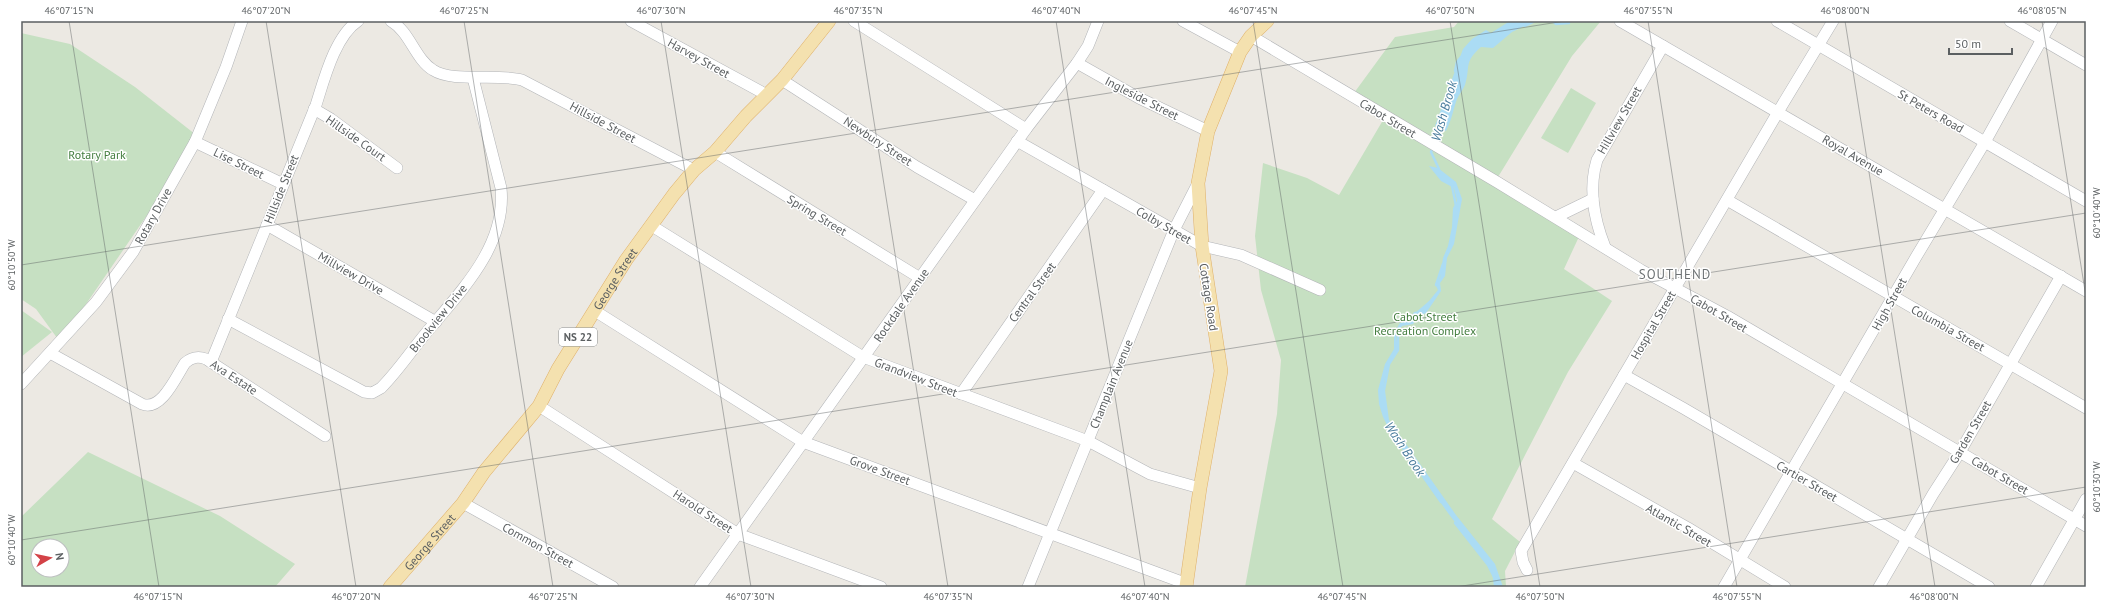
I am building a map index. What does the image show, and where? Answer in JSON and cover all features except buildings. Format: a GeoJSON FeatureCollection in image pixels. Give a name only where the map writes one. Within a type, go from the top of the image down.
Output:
{"type":"FeatureCollection","features":[{"type":"Feature","properties":{"kind":"main road","name":"George Street"},"geometry":{"type":"LineString","coordinates":[[390,587],[463,503],[484,472],[539,406],[558,369],[626,260],[674,194],[694,170],[715,152],[746,116],[782,80],[829,21]]}},
{"type":"Feature","properties":{"kind":"main road","name":"Cottage Road"},"geometry":{"type":"LineString","coordinates":[[1187,586],[1200,488],[1221,371],[1202,246],[1198,183],[1208,131],[1240,52],[1251,36],[1267,21]]}},
{"type":"Feature","properties":{"kind":"street","name":"Rotary Drive"},"geometry":{"type":"LineString","coordinates":[[21,384],[113,281],[133,252],[195,142],[226,67],[242,21]]}},
{"type":"Feature","properties":{"kind":"street","name":"Hillside Street"},"geometry":{"type":"LineString","coordinates":[[211,362],[337,49],[345,33],[358,21]]}},
{"type":"Feature","properties":{"kind":"street","name":"Hillside Street"},"geometry":{"type":"LineString","coordinates":[[391,21],[400,29],[431,69],[439,73],[473,78],[498,76],[522,80],[694,170]]}},
{"type":"Feature","properties":{"kind":"street","name":"Harvey Street"},"geometry":{"type":"LineString","coordinates":[[631,21],[767,95]]}},
{"type":"Feature","properties":{"kind":"street"},"geometry":{"type":"LineString","coordinates":[[854,21],[1026,129]]}},
{"type":"Feature","properties":{"kind":"street","name":"Rockdale Avenue"},"geometry":{"type":"LineString","coordinates":[[700,587],[1017,141],[1077,63],[1088,46],[1098,21]]}},
{"type":"Feature","properties":{"kind":"street"},"geometry":{"type":"LineString","coordinates":[[1183,21],[1240,52]]}},
{"type":"Feature","properties":{"kind":"street","name":"Royal Avenue"},"geometry":{"type":"LineString","coordinates":[[1620,21],[2086,291]]}},
{"type":"Feature","properties":{"kind":"street","name":"St Peters Road"},"geometry":{"type":"LineString","coordinates":[[1777,21],[2086,201]]}},
{"type":"Feature","properties":{"kind":"street","name":"Hospital Street"},"geometry":{"type":"LineString","coordinates":[[1527,570],[1523,562],[1521,551],[1778,112],[1834,21]]}},
{"type":"Feature","properties":{"kind":"street"},"geometry":{"type":"LineString","coordinates":[[2010,21],[2042,41],[2086,65]]}},
{"type":"Feature","properties":{"kind":"street","name":"High Street"},"geometry":{"type":"LineString","coordinates":[[1724,587],[1944,208],[1985,142],[2052,21]]}},
{"type":"Feature","properties":{"kind":"street","name":"Cabot Street"},"geometry":{"type":"LineString","coordinates":[[1251,36],[1556,217],[1641,270],[1676,288],[2086,526]]}},
{"type":"Feature","properties":{"kind":"street","name":"Hillview Street"},"geometry":{"type":"LineString","coordinates":[[1605,247],[1598,230],[1593,199],[1593,174],[1600,151],[1663,46]]}},
{"type":"Feature","properties":{"kind":"street","name":"Ingleside Street"},"geometry":{"type":"LineString","coordinates":[[1077,63],[1139,98],[1208,131]]}},
{"type":"Feature","properties":{"kind":"street","name":"Brookview Drive"},"geometry":{"type":"LineString","coordinates":[[228,319],[369,394],[375,392],[385,384],[436,322],[482,262],[494,238],[500,217],[502,198],[498,173],[473,78]]}},
{"type":"Feature","properties":{"kind":"street","name":"Newbury Street"},"geometry":{"type":"LineString","coordinates":[[782,80],[918,167],[975,200]]}},
{"type":"Feature","properties":{"kind":"street","name":"Hillside Court"},"geometry":{"type":"LineString","coordinates":[[314,109],[342,127],[397,168]]}},
{"type":"Feature","properties":{"kind":"street","name":"Colby Street"},"geometry":{"type":"LineString","coordinates":[[1017,141],[1202,246],[1241,255],[1320,290]]}},
{"type":"Feature","properties":{"kind":"street","name":"Lise Street"},"geometry":{"type":"LineString","coordinates":[[195,142],[283,184]]}},
{"type":"Feature","properties":{"kind":"street","name":"Spring Street"},"geometry":{"type":"LineString","coordinates":[[715,152],[920,278]]}},
{"type":"Feature","properties":{"kind":"street","name":"Champlain Avenue"},"geometry":{"type":"LineString","coordinates":[[1028,587],[1174,230],[1198,183]]}},
{"type":"Feature","properties":{"kind":"street","name":"Central Street"},"geometry":{"type":"LineString","coordinates":[[961,394],[1103,190]]}},
{"type":"Feature","properties":{"kind":"street"},"geometry":{"type":"LineString","coordinates":[[1556,217],[1593,199]]}},
{"type":"Feature","properties":{"kind":"street","name":"Columbia Street"},"geometry":{"type":"LineString","coordinates":[[1727,200],[1892,297],[2010,363],[2086,408]]}},
{"type":"Feature","properties":{"kind":"street","name":"Millview Drive"},"geometry":{"type":"LineString","coordinates":[[267,225],[436,322]]}},
{"type":"Feature","properties":{"kind":"street","name":"Grandview Street"},"geometry":{"type":"LineString","coordinates":[[652,226],[863,357],[1088,441],[1138,469],[1166,479],[1200,488]]}},
{"type":"Feature","properties":{"kind":"street","name":"Garden Street"},"geometry":{"type":"LineString","coordinates":[[1879,587],[1933,494],[1960,452],[2061,276]]}},
{"type":"Feature","properties":{"kind":"street","name":"Grove Street"},"geometry":{"type":"LineString","coordinates":[[595,311],[803,442],[1050,533],[1187,586]]}},
{"type":"Feature","properties":{"kind":"street","name":"Ava Estate"},"geometry":{"type":"LineString","coordinates":[[50,353],[142,404],[151,406],[159,402],[190,359],[201,357],[325,436]]}},
{"type":"Feature","properties":{"kind":"street","name":"Cartier Street"},"geometry":{"type":"LineString","coordinates":[[1624,376],[1690,412],[1989,587]]}},
{"type":"Feature","properties":{"kind":"street","name":"Harold Street"},"geometry":{"type":"LineString","coordinates":[[539,406],[738,534],[881,587]]}},
{"type":"Feature","properties":{"kind":"street","name":"Atlantic Street"},"geometry":{"type":"LineString","coordinates":[[1573,463],[1688,528],[1739,561],[1785,587]]}},
{"type":"Feature","properties":{"kind":"street"},"geometry":{"type":"LineString","coordinates":[[2036,587],[2086,499]]}},
{"type":"Feature","properties":{"kind":"street","name":"Common Street"},"geometry":{"type":"LineString","coordinates":[[463,503],[613,587]]}},
{"type":"Feature","properties":{"kind":"green space","name":"Cabot Street Recreation Complex"},"geometry":{"type":"Polygon","coordinates":[[[1459,21],[1601,21],[1572,56],[1498,177],[1583,228],[1564,269],[1612,301],[1568,372],[1492,519],[1520,542],[1505,571],[1506,587],[1245,587],[1277,414],[1281,360],[1261,290],[1255,236],[1263,163],[1307,178],[1339,195],[1386,115],[1354,93],[1395,37],[1454,27],[1459,21]]]}},
{"type":"Feature","properties":{"kind":"green space","name":"Rotary Park"},"geometry":{"type":"Polygon","coordinates":[[[21,33],[70,44],[135,87],[200,138],[60,342],[36,309],[21,299],[21,33]]]}},
{"type":"Feature","properties":{"kind":"green space"},"geometry":{"type":"Polygon","coordinates":[[[1571,88],[1596,103],[1568,153],[1541,138],[1571,88]]]}},
{"type":"Feature","properties":{"kind":"green space"},"geometry":{"type":"Polygon","coordinates":[[[21,310],[52,332],[21,357],[21,310]]]}},
{"type":"Feature","properties":{"kind":"green space"},"geometry":{"type":"Polygon","coordinates":[[[88,452],[220,516],[295,564],[275,587],[21,587],[21,517],[88,452]]]}},
{"type":"Feature","properties":{"kind":"water"},"geometry":{"type":"Polygon","coordinates":[[[1510,21],[1535,21],[1512,32],[1493,48],[1481,47],[1475,52],[1468,65],[1465,85],[1457,99],[1446,131],[1435,126],[1463,49],[1472,39],[1486,30],[1491,33],[1510,21]]]}},
{"type":"Feature","properties":{"kind":"water"},"geometry":{"type":"Polygon","coordinates":[[[1429,166],[1438,168],[1456,182],[1462,199],[1454,244],[1447,258],[1445,276],[1440,283],[1441,291],[1426,313],[1418,317],[1413,324],[1402,326],[1396,335],[1398,350],[1389,364],[1384,383],[1389,420],[1456,515],[1495,564],[1503,587],[1494,587],[1492,571],[1448,513],[1391,433],[1383,417],[1379,404],[1378,390],[1385,364],[1394,349],[1394,333],[1400,323],[1409,321],[1414,312],[1421,311],[1438,290],[1435,284],[1440,278],[1443,258],[1448,246],[1452,227],[1453,208],[1457,201],[1454,188],[1441,181],[1429,166]]]}},
{"type":"Feature","properties":{"kind":"waterway","name":"Wash Brook"},"geometry":{"type":"LineString","coordinates":[[1525,26],[1535,21]]}},
{"type":"Feature","properties":{"kind":"waterway","name":"Wash Brook"},"geometry":{"type":"LineString","coordinates":[[1553,21],[1556,24],[1569,23]]}},
{"type":"Feature","properties":{"kind":"waterway","name":"Wash Brook"},"geometry":{"type":"LineString","coordinates":[[1455,71],[1457,62],[1461,57]]}},
{"type":"Feature","properties":{"kind":"waterway","name":"Wash Brook"},"geometry":{"type":"LineString","coordinates":[[1435,142],[1442,126]]}},
{"type":"Feature","properties":{"kind":"waterway","name":"Wash Brook"},"geometry":{"type":"LineString","coordinates":[[1433,148],[1431,152],[1439,169]]}},
{"type":"Feature","properties":{"kind":"waterway","name":"Wash Brook"},"geometry":{"type":"LineString","coordinates":[[1452,186],[1456,206]]}},
{"type":"Feature","properties":{"kind":"waterway","name":"Wash Brook"},"geometry":{"type":"LineString","coordinates":[[1436,285],[1443,264]]}},
{"type":"Feature","properties":{"kind":"waterway","name":"Wash Brook"},"geometry":{"type":"LineString","coordinates":[[1417,313],[1430,302]]}},
{"type":"Feature","properties":{"kind":"waterway","name":"Wash Brook"},"geometry":{"type":"LineString","coordinates":[[1384,390],[1389,364],[1398,350],[1398,330]]}},
{"type":"Feature","properties":{"kind":"waterway","name":"Wash Brook"},"geometry":{"type":"LineString","coordinates":[[1406,452],[1441,502]]}},
{"type":"Feature","properties":{"kind":"waterway","name":"Wash Brook"},"geometry":{"type":"LineString","coordinates":[[1455,523],[1488,565],[1494,577]]}},
{"type":"Feature","properties":{"kind":"district","name":"SOUTHEND"},"geometry":{"type":"Point","coordinates":[1675,274]}}]}
